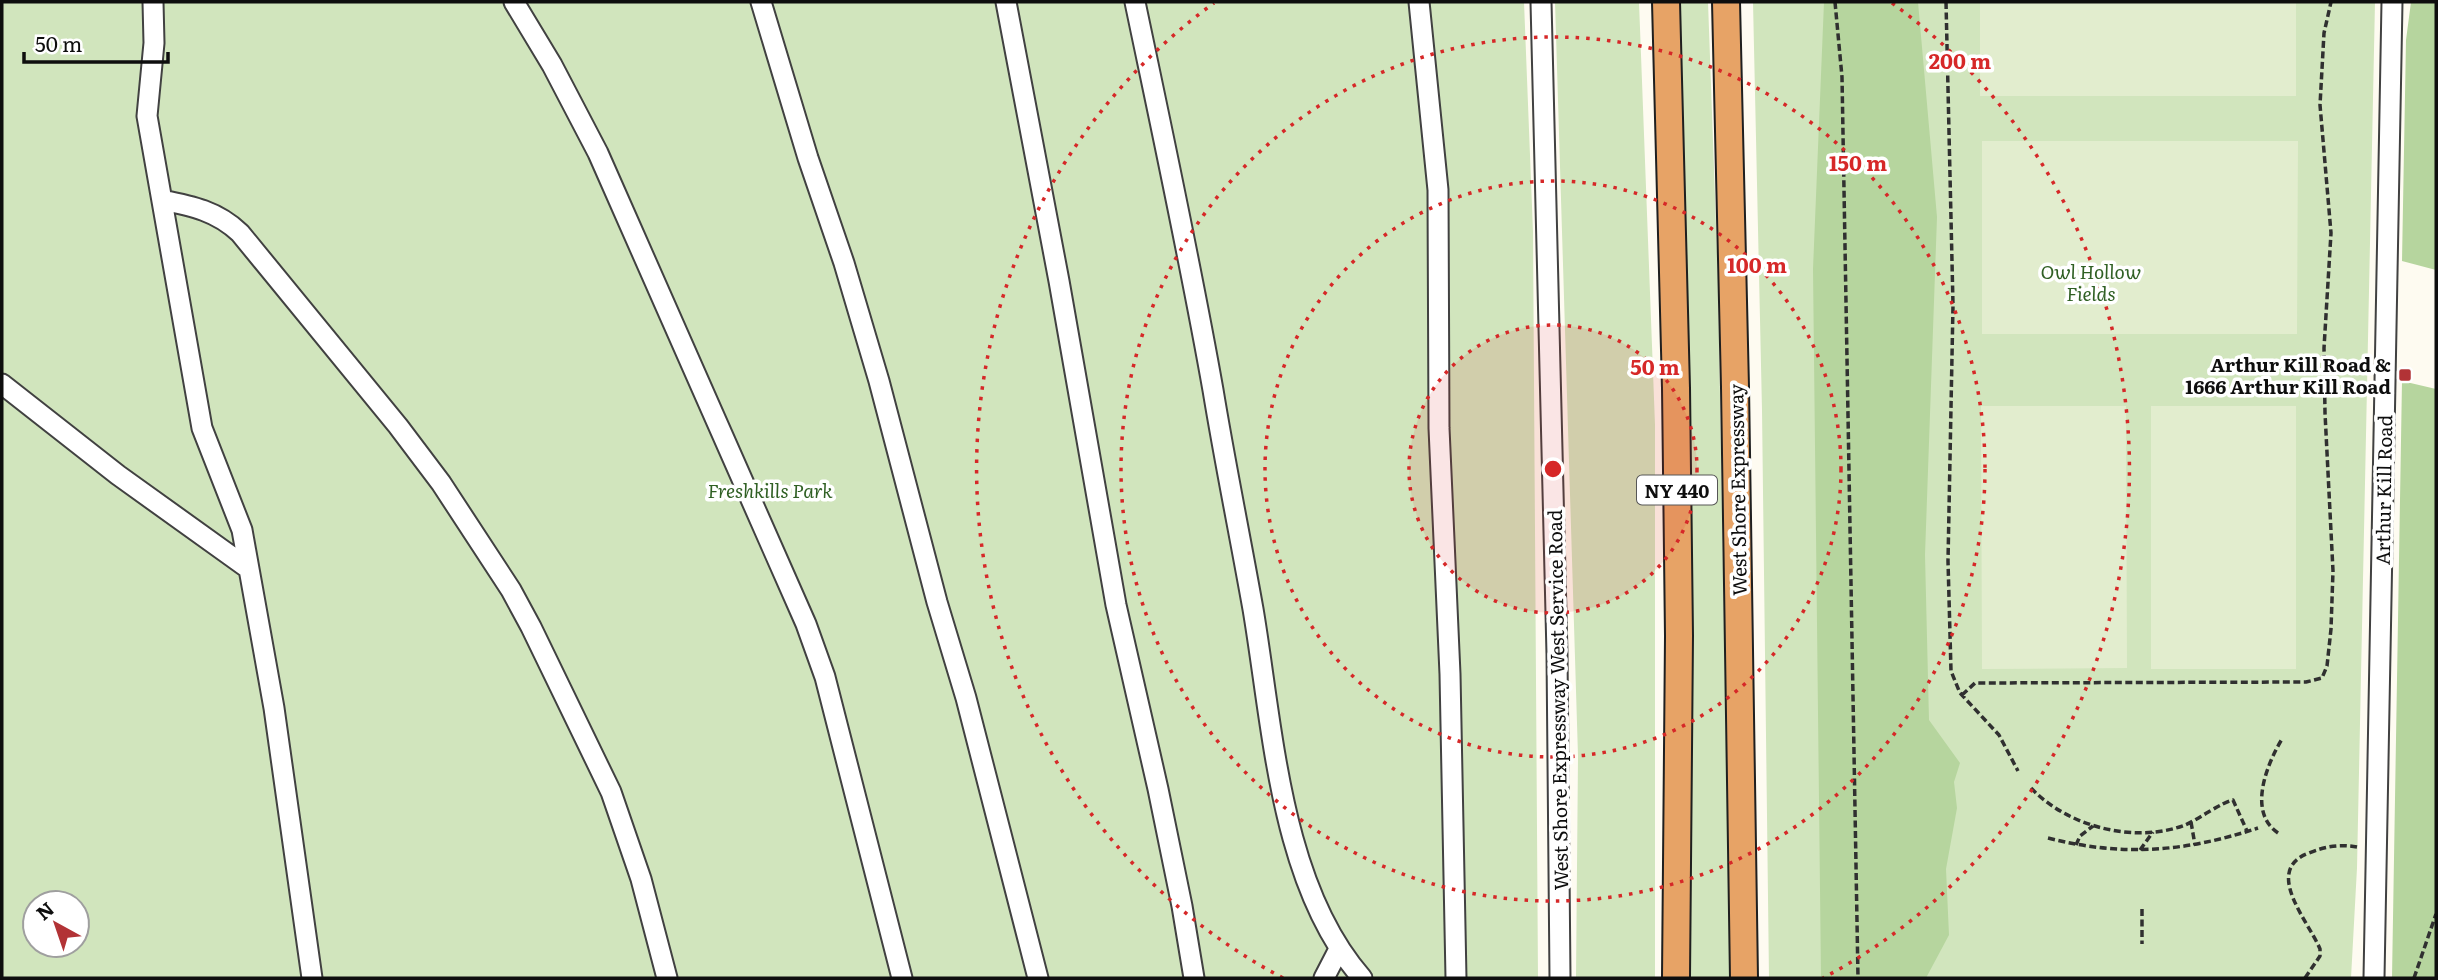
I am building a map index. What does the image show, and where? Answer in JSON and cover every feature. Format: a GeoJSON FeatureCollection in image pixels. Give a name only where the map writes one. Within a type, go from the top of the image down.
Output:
{"type":"FeatureCollection","features":[{"type":"Feature","properties":{"kind":"highway","name":"NY 440"},"geometry":{"type":"LineString","coordinates":[[1666,2],[1679,636],[1676,978]]}},
{"type":"Feature","properties":{"kind":"highway","name":"West Shore Expressway"},"geometry":{"type":"LineString","coordinates":[[1726,2],[1744,975]]}},
{"type":"Feature","properties":{"kind":"street"},"geometry":{"type":"LineString","coordinates":[[153,2],[154,43],[147,116],[202,428],[242,530],[274,708],[312,978]]}},
{"type":"Feature","properties":{"kind":"street"},"geometry":{"type":"LineString","coordinates":[[514,2],[552,65],[598,152],[806,624],[825,677],[902,978]]}},
{"type":"Feature","properties":{"kind":"street"},"geometry":{"type":"LineString","coordinates":[[761,2],[879,382],[937,602],[966,698],[1038,978]]}},
{"type":"Feature","properties":{"kind":"street"},"geometry":{"type":"LineString","coordinates":[[1006,2],[1116,605],[1164,815],[1194,978]]}},
{"type":"Feature","properties":{"kind":"street"},"geometry":{"type":"LineString","coordinates":[[1135,2],[1196,299],[1253,608],[1288,822],[1324,923],[1339,949],[1363,978]]}},
{"type":"Feature","properties":{"kind":"street"},"geometry":{"type":"LineString","coordinates":[[1419,2],[1438,190],[1439,428],[1450,674],[1456,978]]}},
{"type":"Feature","properties":{"kind":"street","name":"West Shore Expressway West Service Road"},"geometry":{"type":"LineString","coordinates":[[1541,2],[1557,640],[1560,978]]}},
{"type":"Feature","properties":{"kind":"street","name":"Arthur Kill Road"},"geometry":{"type":"LineString","coordinates":[[2374,978],[2392,2]]}},
{"type":"Feature","properties":{"kind":"street"},"geometry":{"type":"LineString","coordinates":[[162,200],[210,211],[227,220],[240,233],[398,426],[473,530],[531,627],[611,792],[641,879],[667,978]]}},
{"type":"Feature","properties":{"kind":"street"},"geometry":{"type":"LineString","coordinates":[[2,384],[118,475],[249,569]]}},
{"type":"Feature","properties":{"kind":"street"},"geometry":{"type":"LineString","coordinates":[[1324,978],[1339,949]]}},
{"type":"Feature","properties":{"kind":"path"},"geometry":{"type":"LineString","coordinates":[[1835,2],[1842,77],[1858,978]]}},
{"type":"Feature","properties":{"kind":"path"},"geometry":{"type":"LineString","coordinates":[[1946,2],[1953,305],[1948,561],[1951,671],[1962,695],[1999,736],[2018,771]]}},
{"type":"Feature","properties":{"kind":"path"},"geometry":{"type":"LineString","coordinates":[[1962,695],[1975,683],[2306,682],[2322,678],[2327,666],[2331,629],[2333,570],[2325,413],[2330,233],[2320,105],[2323,33],[2330,2]]}},
{"type":"Feature","properties":{"kind":"path"},"geometry":{"type":"LineString","coordinates":[[2278,833],[2268,823],[2262,801],[2267,769],[2282,739]]}},
{"type":"Feature","properties":{"kind":"path"},"geometry":{"type":"LineString","coordinates":[[2031,788],[2052,806],[2107,830],[2153,832],[2191,822],[2233,800],[2247,831]]}},
{"type":"Feature","properties":{"kind":"path"},"geometry":{"type":"LineString","coordinates":[[2191,822],[2195,845]]}},
{"type":"Feature","properties":{"kind":"path"},"geometry":{"type":"LineString","coordinates":[[2076,845],[2080,836],[2093,826]]}},
{"type":"Feature","properties":{"kind":"path"},"geometry":{"type":"LineString","coordinates":[[2048,838],[2076,845],[2140,850],[2195,845],[2259,828]]}},
{"type":"Feature","properties":{"kind":"path"},"geometry":{"type":"LineString","coordinates":[[2140,850],[2153,832]]}},
{"type":"Feature","properties":{"kind":"path"},"geometry":{"type":"LineString","coordinates":[[2305,978],[2320,956],[2320,949],[2297,909],[2288,874],[2291,865],[2301,856],[2328,846],[2359,847]]}},
{"type":"Feature","properties":{"kind":"path"},"geometry":{"type":"LineString","coordinates":[[2142,909],[2142,944]]}},
{"type":"Feature","properties":{"kind":"path"},"geometry":{"type":"LineString","coordinates":[[2414,978],[2436,915]]}},
{"type":"Feature","properties":{"kind":"green space","name":"Freshkills Park"},"geometry":{"type":"Polygon","coordinates":[[[2,2],[1524,2],[1533,232],[1538,978],[2,978],[2,2]]]}},
{"type":"Feature","properties":{"kind":"green space"},"geometry":{"type":"Polygon","coordinates":[[[1555,2],[1639,2],[1655,425],[1655,978],[1576,978],[1578,756],[1555,2]]]}},
{"type":"Feature","properties":{"kind":"green space"},"geometry":{"type":"Polygon","coordinates":[[[1674,2],[1708,2],[1718,279],[1730,978],[1690,978],[1689,757],[1674,2]]]}},
{"type":"Feature","properties":{"kind":"green space","name":"Owl Hollow Fields"},"geometry":{"type":"Polygon","coordinates":[[[1753,2],[2375,2],[2357,868],[2351,978],[1769,978],[1762,410],[1753,2]]]}},
{"type":"Feature","properties":{"kind":"green space"},"geometry":{"type":"Polygon","coordinates":[[[1824,2],[1918,2],[1937,217],[1925,555],[1929,720],[1960,763],[1954,782],[1957,808],[1946,869],[1949,935],[1926,978],[1821,978],[1813,269],[1824,2]]]}},
{"type":"Feature","properties":{"kind":"green space"},"geometry":{"type":"Polygon","coordinates":[[[1980,2],[2296,2],[2296,96],[1980,96],[1980,2]]]}},
{"type":"Feature","properties":{"kind":"green space"},"geometry":{"type":"Polygon","coordinates":[[[2411,2],[2436,2],[2436,270],[2402,261],[2406,40],[2411,2]]]}},
{"type":"Feature","properties":{"kind":"green space"},"geometry":{"type":"Polygon","coordinates":[[[1982,141],[2298,141],[2297,334],[1982,334],[1982,141]]]}},
{"type":"Feature","properties":{"kind":"green space"},"geometry":{"type":"Polygon","coordinates":[[[2402,381],[2436,389],[2436,978],[2392,978],[2402,381]]]}},
{"type":"Feature","properties":{"kind":"green space"},"geometry":{"type":"Polygon","coordinates":[[[1981,406],[2126,406],[2127,668],[1982,669],[1981,406]]]}},
{"type":"Feature","properties":{"kind":"green space"},"geometry":{"type":"Polygon","coordinates":[[[2151,406],[2296,406],[2296,669],[2151,669],[2151,406]]]}},
{"type":"Feature","properties":{"kind":"place","name":"Arthur Kill Road & 1666 Arthur Kill Road"},"geometry":{"type":"Point","coordinates":[2405,375]}}]}
